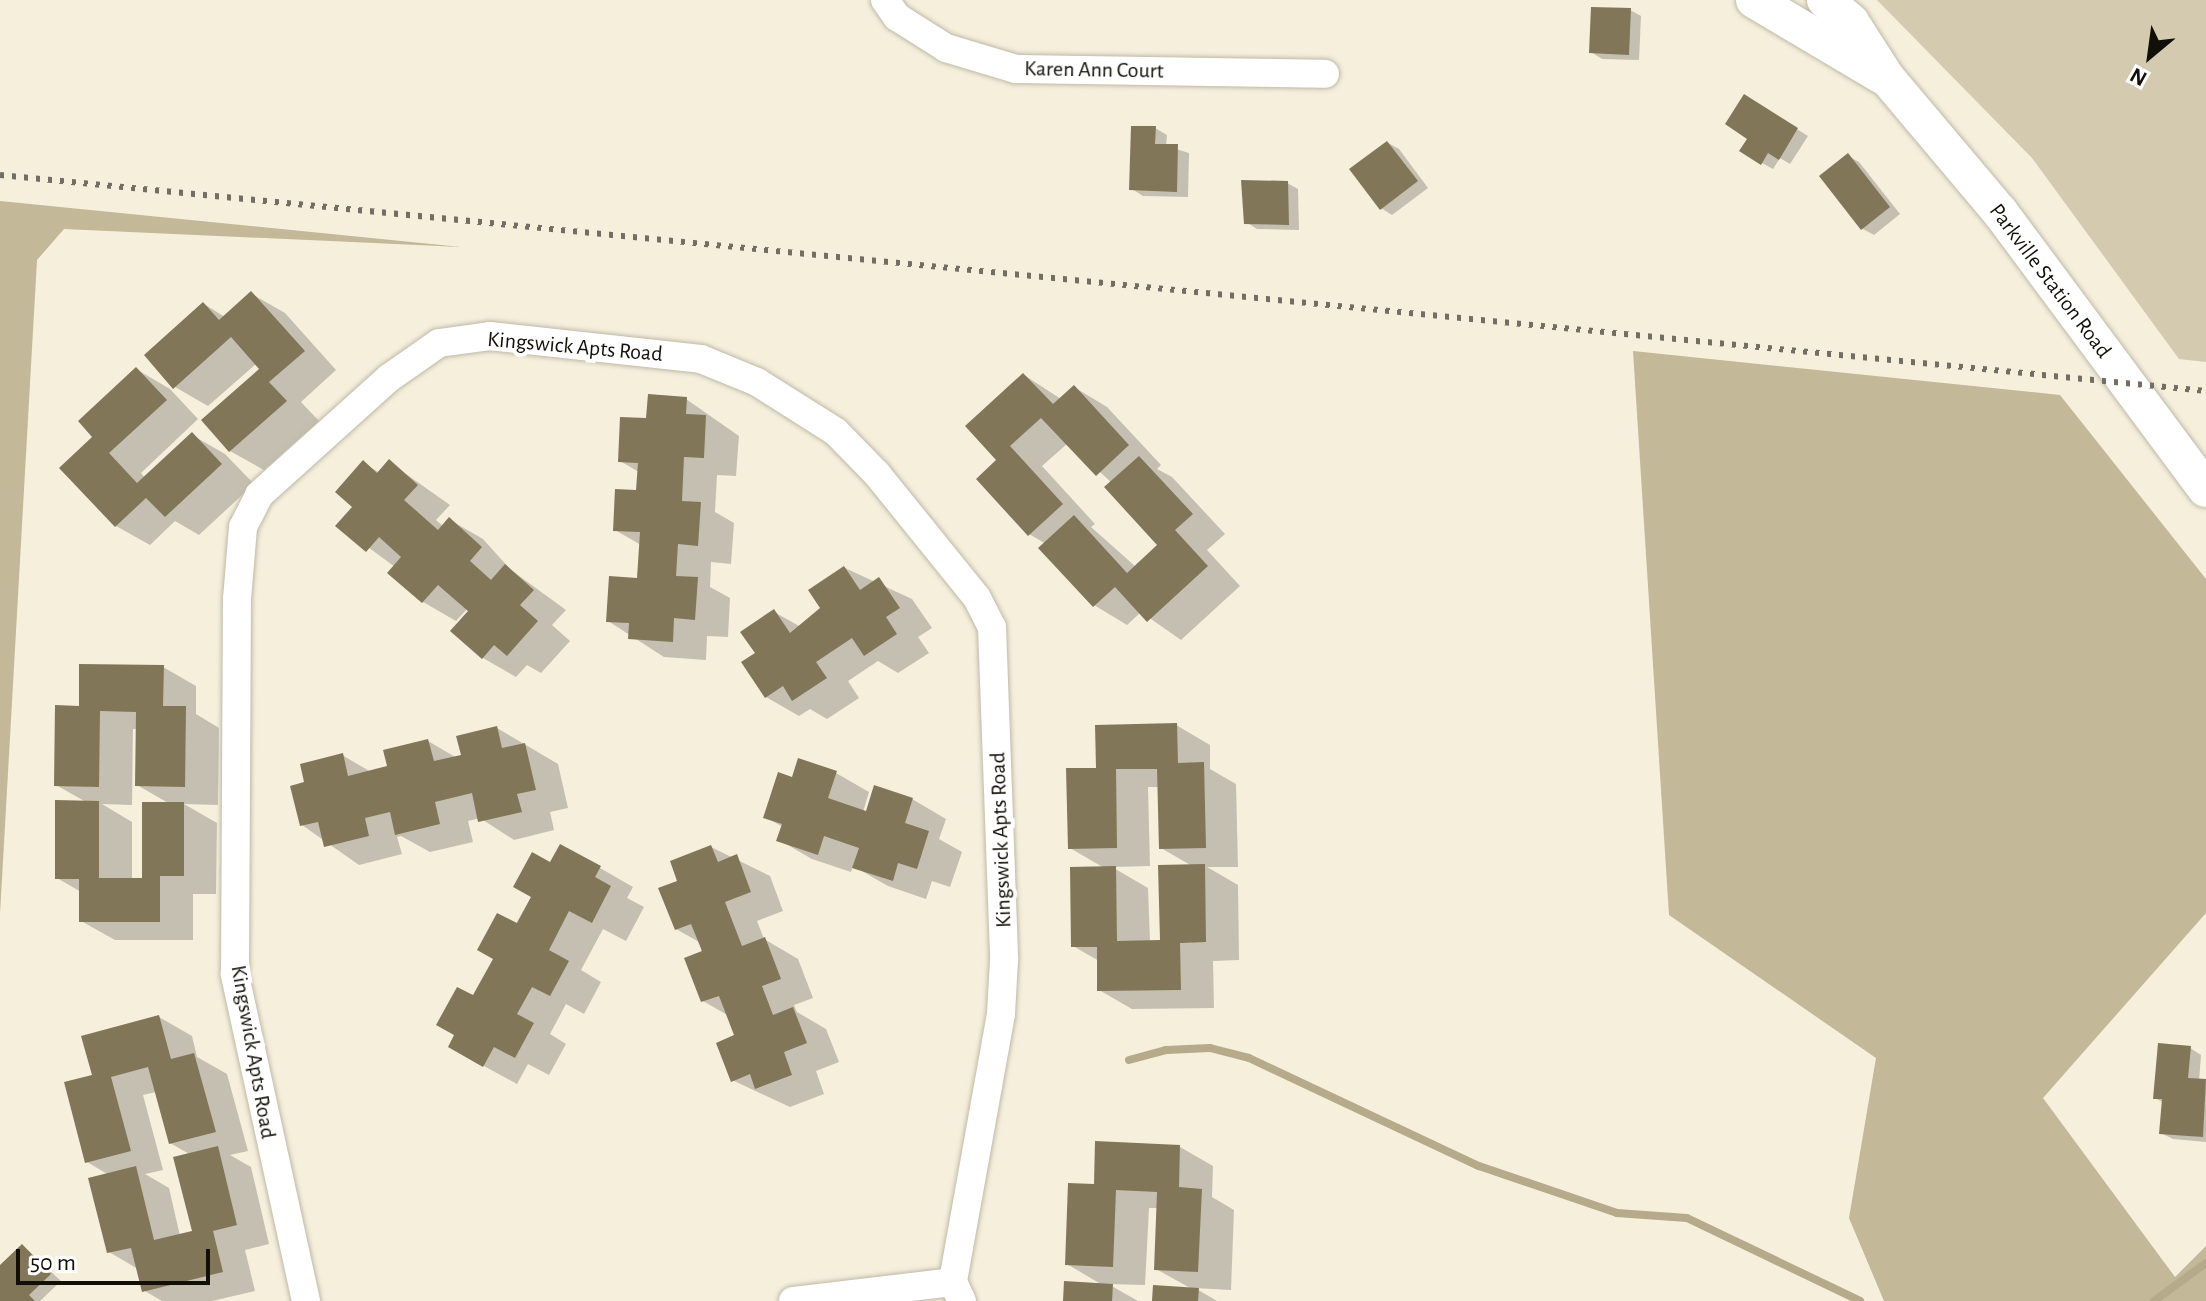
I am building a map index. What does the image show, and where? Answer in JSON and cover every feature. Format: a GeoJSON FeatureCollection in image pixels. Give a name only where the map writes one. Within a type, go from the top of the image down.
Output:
{"type":"FeatureCollection","features":[{"type":"Feature","properties":{"kind":"main road","name":"Parkville Station Road"},"geometry":{"type":"LineString","coordinates":[[1754,0],[1887,78]]}},
{"type":"Feature","properties":{"kind":"main road","name":"Parkville Station Road"},"geometry":{"type":"LineString","coordinates":[[1825,0],[1851,22],[1887,78],[2000,212],[2206,489]]}},
{"type":"Feature","properties":{"kind":"street","name":"Karen Ann Court"},"geometry":{"type":"LineString","coordinates":[[885,0],[897,17],[946,48],[1016,69],[1325,74]]}},
{"type":"Feature","properties":{"kind":"street","name":"Kingswick Apts Road"},"geometry":{"type":"LineString","coordinates":[[306,1301],[235,974],[237,599],[243,527],[259,495],[389,378],[439,343],[490,336],[701,359],[757,382],[836,432],[867,464],[977,598],[992,627],[1003,987],[958,1292],[793,1301]]}},
{"type":"Feature","properties":{"kind":"shaded area"},"geometry":{"type":"Polygon","coordinates":[[[1877,0],[2206,0],[2206,362],[2179,359],[2032,158],[1877,0]]]}},
{"type":"Feature","properties":{"kind":"shaded area"},"geometry":{"type":"Polygon","coordinates":[[[0,201],[461,247],[64,229],[37,260],[0,914],[0,201]]]}},
{"type":"Feature","properties":{"kind":"shaded area"},"geometry":{"type":"Polygon","coordinates":[[[1633,351],[2060,395],[2206,579],[2206,913],[2043,1098],[2175,1277],[2206,1246],[2206,1301],[1884,1301],[1849,1218],[1876,1058],[1669,915],[1633,351]]]}},
{"type":"Feature","properties":{"kind":"building"},"geometry":{"type":"Polygon","coordinates":[[[1591,7],[1631,8],[1629,55],[1589,53],[1591,7]]]}},
{"type":"Feature","properties":{"kind":"building"},"geometry":{"type":"Polygon","coordinates":[[[1744,94],[1798,128],[1779,160],[1768,153],[1761,165],[1739,151],[1747,139],[1725,124],[1744,94]]]}},
{"type":"Feature","properties":{"kind":"building"},"geometry":{"type":"Polygon","coordinates":[[[1131,126],[1156,126],[1155,144],[1178,144],[1177,192],[1129,190],[1131,126]]]}},
{"type":"Feature","properties":{"kind":"building"},"geometry":{"type":"Polygon","coordinates":[[[1387,141],[1418,181],[1380,210],[1349,169],[1387,141]]]}},
{"type":"Feature","properties":{"kind":"building"},"geometry":{"type":"Polygon","coordinates":[[[1848,153],[1890,207],[1861,230],[1819,176],[1848,153]]]}},
{"type":"Feature","properties":{"kind":"building"},"geometry":{"type":"Polygon","coordinates":[[[1241,180],[1288,181],[1289,225],[1244,224],[1241,180]]]}},
{"type":"Feature","properties":{"kind":"building"},"geometry":{"type":"Polygon","coordinates":[[[251,291],[305,351],[269,382],[287,401],[229,452],[201,420],[259,369],[231,337],[173,389],[144,355],[203,302],[219,320],[251,291]]]}},
{"type":"Feature","properties":{"kind":"building"},"geometry":{"type":"Polygon","coordinates":[[[136,367],[167,400],[109,453],[137,483],[192,432],[222,464],[165,517],[146,498],[115,527],[59,468],[92,437],[78,421],[136,367]]]}},
{"type":"Feature","properties":{"kind":"building"},"geometry":{"type":"Polygon","coordinates":[[[1023,373],[1053,404],[1074,385],[1129,445],[1096,476],[1041,418],[1010,446],[1063,504],[1028,536],[976,479],[996,460],[965,426],[1023,373]]]}},
{"type":"Feature","properties":{"kind":"building"},"geometry":{"type":"Polygon","coordinates":[[[648,394],[687,397],[686,414],[706,415],[704,458],[684,457],[682,501],[701,502],[698,546],[678,544],[676,576],[698,577],[695,620],[674,618],[673,642],[628,639],[629,623],[606,622],[609,576],[637,578],[640,532],[613,531],[615,489],[636,490],[638,463],[618,462],[620,417],[646,418],[648,394]]]}},
{"type":"Feature","properties":{"kind":"building"},"geometry":{"type":"Polygon","coordinates":[[[1139,456],[1193,514],[1175,530],[1208,566],[1147,622],[1115,587],[1093,607],[1038,548],[1074,515],[1127,573],[1157,545],[1104,487],[1139,456]]]}},
{"type":"Feature","properties":{"kind":"building"},"geometry":{"type":"Polygon","coordinates":[[[389,459],[418,485],[404,500],[438,530],[449,517],[482,547],[470,561],[491,580],[505,564],[534,590],[520,605],[538,621],[507,656],[494,645],[482,659],[450,631],[468,611],[438,585],[422,603],[387,573],[401,557],[379,537],[366,552],[335,526],[352,507],[335,492],[363,460],[377,473],[389,459]]]}},
{"type":"Feature","properties":{"kind":"building"},"geometry":{"type":"Polygon","coordinates":[[[844,566],[860,590],[879,577],[900,608],[886,617],[897,634],[864,656],[852,638],[816,662],[827,678],[792,701],[783,686],[765,698],[741,662],[755,653],[740,632],[774,609],[790,633],[820,608],[808,590],[844,566]]]}},
{"type":"Feature","properties":{"kind":"building"},"geometry":{"type":"Polygon","coordinates":[[[79,664],[164,665],[163,706],[186,706],[185,787],[135,786],[136,712],[100,711],[99,787],[54,786],[55,705],[79,706],[79,664]]]}},
{"type":"Feature","properties":{"kind":"building"},"geometry":{"type":"Polygon","coordinates":[[[1177,723],[1178,763],[1204,762],[1206,848],[1159,849],[1157,769],[1116,769],[1117,848],[1068,849],[1066,768],[1096,768],[1095,725],[1177,723]]]}},
{"type":"Feature","properties":{"kind":"building"},"geometry":{"type":"Polygon","coordinates":[[[497,726],[502,748],[525,743],[536,790],[517,794],[522,812],[478,822],[472,793],[435,802],[440,824],[395,835],[390,812],[365,818],[369,836],[324,847],[318,822],[300,826],[290,786],[304,782],[300,764],[343,753],[348,776],[387,766],[383,750],[428,739],[434,761],[461,755],[456,736],[497,726]]]}},
{"type":"Feature","properties":{"kind":"building"},"geometry":{"type":"Polygon","coordinates":[[[798,758],[837,771],[828,798],[866,811],[874,785],[913,798],[905,823],[929,831],[917,869],[898,863],[893,881],[852,868],[859,848],[824,836],[818,855],[776,841],[782,824],[763,818],[778,772],[792,777],[798,758]]]}},
{"type":"Feature","properties":{"kind":"building"},"geometry":{"type":"Polygon","coordinates":[[[55,800],[99,801],[99,878],[142,878],[142,802],[184,802],[184,876],[160,876],[160,922],[79,922],[79,879],[55,879],[55,800]]]}},
{"type":"Feature","properties":{"kind":"building"},"geometry":{"type":"Polygon","coordinates":[[[560,844],[601,866],[595,877],[611,886],[592,923],[569,911],[549,950],[569,961],[550,996],[532,987],[517,1014],[534,1023],[515,1058],[494,1047],[483,1067],[448,1047],[454,1035],[436,1025],[457,987],[473,995],[493,959],[477,950],[497,913],[517,923],[531,897],[513,887],[532,852],[550,862],[560,844]]]}},
{"type":"Feature","properties":{"kind":"building"},"geometry":{"type":"Polygon","coordinates":[[[711,845],[718,862],[737,854],[751,892],[725,902],[742,946],[765,937],[781,979],[762,986],[773,1015],[793,1007],[807,1043],[784,1052],[792,1075],[755,1089],[750,1074],[731,1082],[716,1043],[734,1035],[719,996],[701,1002],[684,958],[702,951],[691,924],[675,930],[658,888],[677,881],[670,861],[711,845]]]}},
{"type":"Feature","properties":{"kind":"building"},"geometry":{"type":"Polygon","coordinates":[[[1205,864],[1206,942],[1180,943],[1181,990],[1097,991],[1097,947],[1071,947],[1070,867],[1116,866],[1117,941],[1160,940],[1158,865],[1205,864]]]}},
{"type":"Feature","properties":{"kind":"building"},"geometry":{"type":"Polygon","coordinates":[[[159,1015],[171,1059],[194,1053],[216,1132],[169,1144],[148,1067],[111,1077],[131,1151],[85,1163],[64,1082],[92,1075],[81,1036],[159,1015]]]}},
{"type":"Feature","properties":{"kind":"building"},"geometry":{"type":"Polygon","coordinates":[[[2158,1043],[2191,1046],[2188,1078],[2206,1079],[2203,1137],[2159,1134],[2162,1099],[2153,1099],[2158,1043]]]}},
{"type":"Feature","properties":{"kind":"building"},"geometry":{"type":"Polygon","coordinates":[[[1095,1141],[1180,1145],[1179,1187],[1202,1189],[1198,1272],[1154,1270],[1157,1192],[1116,1190],[1113,1267],[1065,1265],[1068,1183],[1094,1184],[1095,1141]]]}},
{"type":"Feature","properties":{"kind":"building"},"geometry":{"type":"Polygon","coordinates":[[[218,1146],[237,1225],[213,1231],[223,1272],[142,1292],[131,1248],[107,1253],[88,1178],[136,1166],[154,1240],[192,1231],[173,1157],[218,1146]]]}},
{"type":"Feature","properties":{"kind":"building"},"geometry":{"type":"Polygon","coordinates":[[[22,1244],[51,1274],[29,1295],[35,1301],[0,1301],[0,1265],[22,1244]]]}},
{"type":"Feature","properties":{"kind":"building"},"geometry":{"type":"Polygon","coordinates":[[[1064,1281],[1113,1284],[1112,1301],[1063,1301],[1064,1281]]]}},
{"type":"Feature","properties":{"kind":"building"},"geometry":{"type":"Polygon","coordinates":[[[1153,1285],[1199,1288],[1198,1301],[1152,1301],[1153,1285]]]}},
{"type":"Feature","properties":{"kind":"waterway"},"geometry":{"type":"LineString","coordinates":[[1129,1060],[1166,1050],[1210,1048],[1249,1058],[1479,1166],[1617,1213],[1687,1218],[1860,1301]]}},
{"type":"Feature","properties":{"kind":"waterway"},"geometry":{"type":"LineString","coordinates":[[2154,1301],[2206,1263]]}},
{"type":"Feature","properties":{"kind":"railway"},"geometry":{"type":"LineString","coordinates":[[0,175],[2206,391]]}}]}
